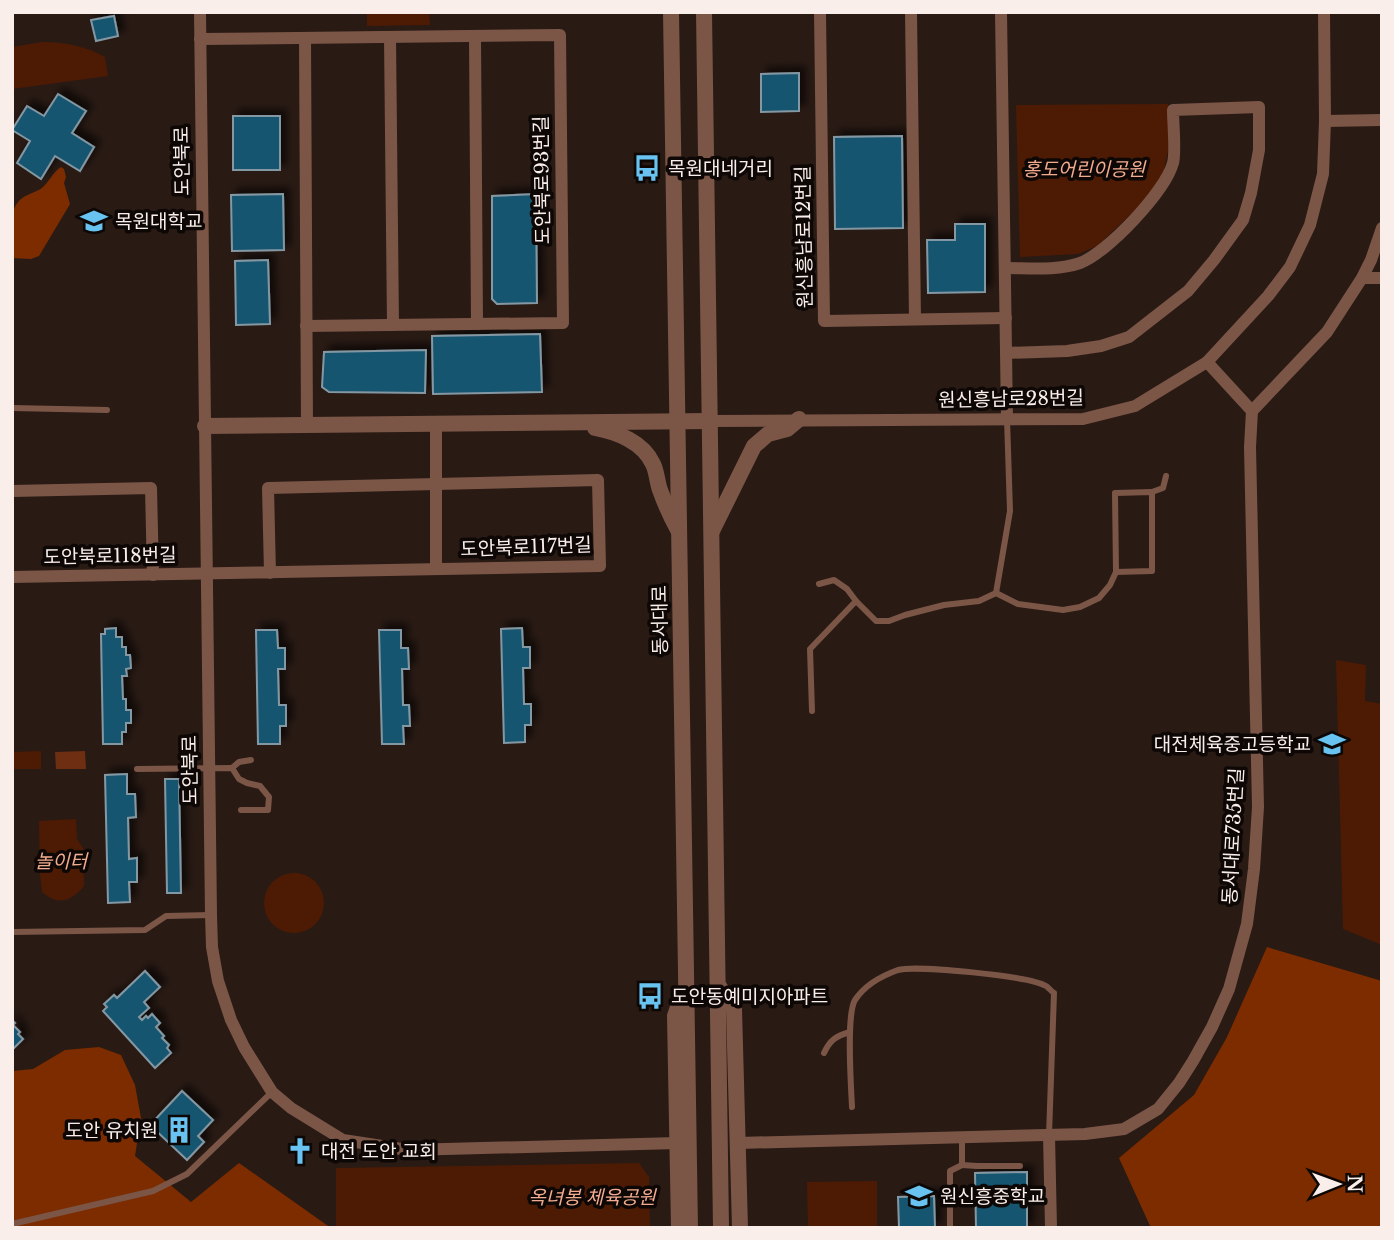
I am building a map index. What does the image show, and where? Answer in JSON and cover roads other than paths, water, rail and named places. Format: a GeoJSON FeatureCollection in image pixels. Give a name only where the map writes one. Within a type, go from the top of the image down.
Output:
{"type":"FeatureCollection","features":[{"type":"Feature","properties":{"kind":"street","name":"도안북로"},"geometry":{"type":"LineString","coordinates":[[200,12],[211,915],[212,947],[226,1007],[244,1047],[272,1092],[291,1108],[343,1140],[408,1150],[678,1143]]}},
{"type":"Feature","properties":{"kind":"street","name":"동서대로"},"geometry":{"type":"LineString","coordinates":[[671,12],[691,1228]]}},
{"type":"Feature","properties":{"kind":"street"},"geometry":{"type":"LineString","coordinates":[[704,12],[721,1228]]}},
{"type":"Feature","properties":{"kind":"street","name":"원신흥남로12번길"},"geometry":{"type":"LineString","coordinates":[[820,12],[824,321],[1006,318]]}},
{"type":"Feature","properties":{"kind":"street"},"geometry":{"type":"LineString","coordinates":[[911,12],[915,319]]}},
{"type":"Feature","properties":{"kind":"street"},"geometry":{"type":"LineString","coordinates":[[1001,12],[1007,419]]}},
{"type":"Feature","properties":{"kind":"street","name":"원신흥남로28번길"},"geometry":{"type":"LineString","coordinates":[[710,421],[1083,419],[1135,406],[1207,362],[1268,296],[1290,267],[1310,225],[1323,174],[1324,12]]}},
{"type":"Feature","properties":{"kind":"street","name":"도안북로93번길"},"geometry":{"type":"LineString","coordinates":[[200,39],[560,35],[563,323],[306,326]]}},
{"type":"Feature","properties":{"kind":"street"},"geometry":{"type":"LineString","coordinates":[[475,36],[477,324]]}},
{"type":"Feature","properties":{"kind":"street"},"geometry":{"type":"LineString","coordinates":[[390,37],[393,325]]}},
{"type":"Feature","properties":{"kind":"street"},"geometry":{"type":"LineString","coordinates":[[305,38],[307,425]]}},
{"type":"Feature","properties":{"kind":"street"},"geometry":{"type":"LineString","coordinates":[[1005,268],[1057,268],[1079,263],[1101,252],[1161,189],[1173,163],[1173,110],[1259,107],[1259,150],[1243,220],[1188,291],[1129,337],[1101,346],[1067,351],[1006,353]]}},
{"type":"Feature","properties":{"kind":"street"},"geometry":{"type":"LineString","coordinates":[[1325,121],[1382,120]]}},
{"type":"Feature","properties":{"kind":"street"},"geometry":{"type":"LineString","coordinates":[[1207,362],[1252,411],[1327,332],[1362,278],[1382,228]]}},
{"type":"Feature","properties":{"kind":"street"},"geometry":{"type":"LineString","coordinates":[[1362,278],[1382,278]]}},
{"type":"Feature","properties":{"kind":"street","name":"동서대로735번길"},"geometry":{"type":"LineString","coordinates":[[739,1143],[1085,1134],[1124,1129],[1158,1109],[1179,1083],[1212,1027],[1229,989],[1247,925],[1254,869],[1258,807],[1250,447],[1252,411]]}},
{"type":"Feature","properties":{"kind":"street"},"geometry":{"type":"LineString","coordinates":[[711,534],[754,446],[768,435],[787,429],[799,419]]}},
{"type":"Feature","properties":{"kind":"street"},"geometry":{"type":"LineString","coordinates":[[205,426],[710,421]]}},
{"type":"Feature","properties":{"kind":"street"},"geometry":{"type":"LineString","coordinates":[[569,422],[612,431],[646,452],[654,465],[667,509],[680,534]]}},
{"type":"Feature","properties":{"kind":"street"},"geometry":{"type":"LineString","coordinates":[[436,424],[436,569]]}},
{"type":"Feature","properties":{"kind":"street","name":"도안북로117번길"},"geometry":{"type":"LineString","coordinates":[[208,574],[270,573],[436,569],[600,566],[598,480],[268,488],[270,573]]}},
{"type":"Feature","properties":{"kind":"street"},"geometry":{"type":"LineString","coordinates":[[12,491],[151,488],[153,575]]}},
{"type":"Feature","properties":{"kind":"street","name":"도안북로118번길"},"geometry":{"type":"LineString","coordinates":[[12,577],[208,574]]}},
{"type":"Feature","properties":{"kind":"street"},"geometry":{"type":"LineString","coordinates":[[679,1228],[675,1016],[687,984]]}},
{"type":"Feature","properties":{"kind":"street"},"geometry":{"type":"LineString","coordinates":[[718,985],[734,1009],[740,1228]]}},
{"type":"Feature","properties":{"kind":"street"},"geometry":{"type":"LineString","coordinates":[[1049,1135],[1051,1228]]}},
{"type":"Feature","properties":{"kind":"lane"},"geometry":{"type":"LineString","coordinates":[[12,408],[107,410]]}},
{"type":"Feature","properties":{"kind":"lane"},"geometry":{"type":"LineString","coordinates":[[996,593],[1010,510],[1007,419]]}},
{"type":"Feature","properties":{"kind":"lane"},"geometry":{"type":"LineString","coordinates":[[996,593],[1018,604],[1062,610],[1080,607],[1099,598],[1116,572],[1115,493],[1152,492],[1163,488],[1166,476]]}},
{"type":"Feature","properties":{"kind":"lane"},"geometry":{"type":"LineString","coordinates":[[1116,572],[1152,572],[1152,492]]}},
{"type":"Feature","properties":{"kind":"lane"},"geometry":{"type":"LineString","coordinates":[[819,584],[834,580],[876,621],[889,621],[936,607],[979,601],[996,593]]}},
{"type":"Feature","properties":{"kind":"lane"},"geometry":{"type":"LineString","coordinates":[[812,711],[810,649],[856,601]]}},
{"type":"Feature","properties":{"kind":"lane"},"geometry":{"type":"LineString","coordinates":[[137,769],[232,768],[239,762],[251,760]]}},
{"type":"Feature","properties":{"kind":"lane"},"geometry":{"type":"LineString","coordinates":[[232,768],[239,779],[260,786],[269,797],[268,810],[241,810]]}},
{"type":"Feature","properties":{"kind":"lane"},"geometry":{"type":"LineString","coordinates":[[12,932],[145,930],[166,916],[211,915]]}},
{"type":"Feature","properties":{"kind":"lane"},"geometry":{"type":"LineString","coordinates":[[852,1107],[850,1018],[853,1003],[865,988],[900,969],[920,968],[1028,979],[1046,986],[1054,993],[1049,1135]]}},
{"type":"Feature","properties":{"kind":"lane"},"geometry":{"type":"LineString","coordinates":[[824,1053],[830,1042],[850,1031]]}},
{"type":"Feature","properties":{"kind":"lane"},"geometry":{"type":"LineString","coordinates":[[12,1224],[153,1191],[187,1174],[272,1092]]}},
{"type":"Feature","properties":{"kind":"lane"},"geometry":{"type":"LineString","coordinates":[[962,1137],[962,1165]]}},
{"type":"Feature","properties":{"kind":"lane"},"geometry":{"type":"LineString","coordinates":[[950,1228],[950,1171],[962,1165],[1020,1166]]}},
{"type":"Feature","properties":{"kind":"place","name":"목원대네거리"},"geometry":{"type":"Point","coordinates":[647,168]}},
{"type":"Feature","properties":{"kind":"place","name":"목원대학교"},"geometry":{"type":"Point","coordinates":[94,221]}},
{"type":"Feature","properties":{"kind":"place","name":"대전체육중고등학교"},"geometry":{"type":"Point","coordinates":[1332,744]}},
{"type":"Feature","properties":{"kind":"place","name":"도안동예미지아파트"},"geometry":{"type":"Point","coordinates":[650,996]}},
{"type":"Feature","properties":{"kind":"place","name":"도안 유치원"},"geometry":{"type":"Point","coordinates":[179,1130]}},
{"type":"Feature","properties":{"kind":"place","name":"대전 도안 교회"},"geometry":{"type":"Point","coordinates":[300,1151]}},
{"type":"Feature","properties":{"kind":"place","name":"원신흥중학교"},"geometry":{"type":"Point","coordinates":[919,1196]}},
{"type":"Feature","properties":{"kind":"park label","name":"홍도어린이공원"},"geometry":{"type":"Point","coordinates":[1084,169]}},
{"type":"Feature","properties":{"kind":"park label","name":"놀이터"},"geometry":{"type":"Point","coordinates":[61,861]}},
{"type":"Feature","properties":{"kind":"park label","name":"옥녀봉 체육공원"},"geometry":{"type":"Point","coordinates":[592,1197]}}]}
